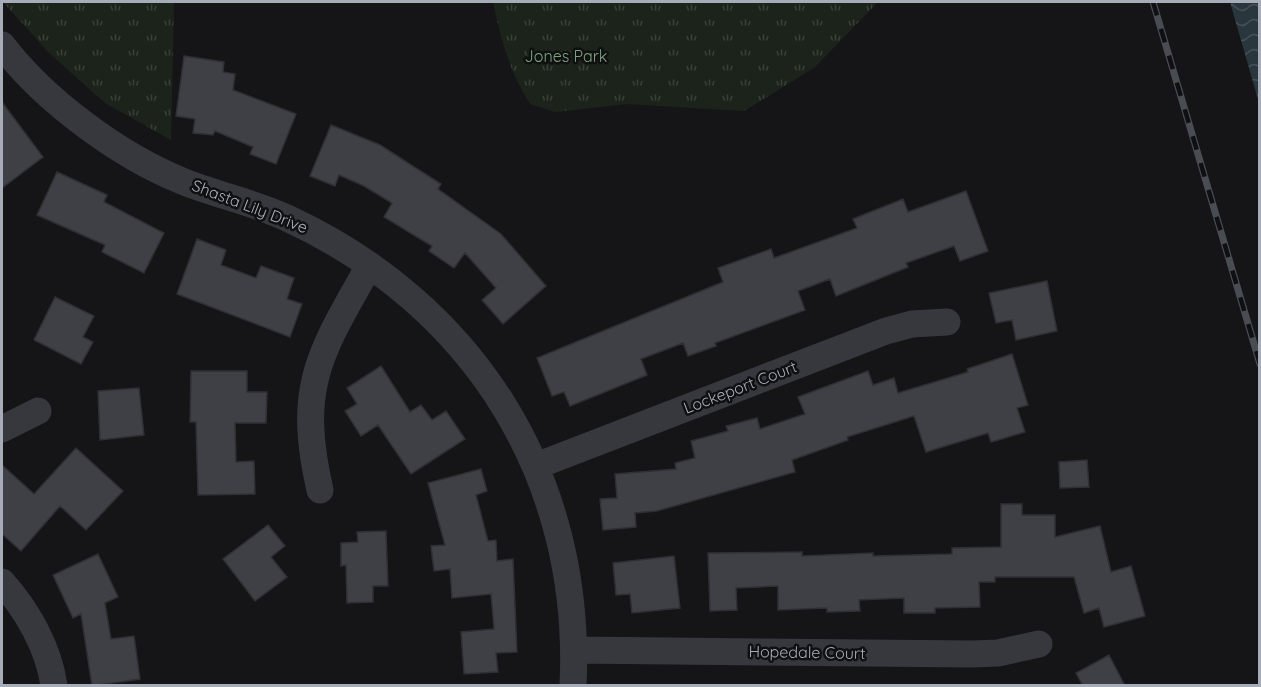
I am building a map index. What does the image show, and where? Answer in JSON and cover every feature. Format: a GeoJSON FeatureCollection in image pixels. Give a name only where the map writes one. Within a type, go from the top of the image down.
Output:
{"type":"FeatureCollection","features":[{"type":"Feature","properties":{"kind":"street","name":"Shasta Lily Drive"},"geometry":{"type":"LineString","coordinates":[[3,51],[58,102],[133,158],[181,181],[283,216],[327,237],[403,289],[439,322],[471,358],[500,397],[536,466],[563,548],[572,595],[575,650],[573,686]]}},
{"type":"Feature","properties":{"kind":"street"},"geometry":{"type":"LineString","coordinates":[[320,490],[311,450],[309,425],[315,376],[332,330],[369,266]]}},
{"type":"Feature","properties":{"kind":"street","name":"Lockeport Court"},"geometry":{"type":"LineString","coordinates":[[536,466],[886,331],[912,324],[947,322]]}},
{"type":"Feature","properties":{"kind":"street"},"geometry":{"type":"LineString","coordinates":[[2,429],[38,411]]}},
{"type":"Feature","properties":{"kind":"street"},"geometry":{"type":"LineString","coordinates":[[2,582],[24,611],[36,632],[54,686]]}},
{"type":"Feature","properties":{"kind":"street","name":"Hopedale Court"},"geometry":{"type":"LineString","coordinates":[[575,650],[972,654],[998,653],[1039,644]]}},
{"type":"Feature","properties":{"kind":"green space"},"geometry":{"type":"Polygon","coordinates":[[[3,2],[174,2],[171,140],[105,103],[49,53],[3,2]]]}},
{"type":"Feature","properties":{"kind":"green space","name":"Jones Park"},"geometry":{"type":"Polygon","coordinates":[[[493,2],[878,2],[814,68],[744,111],[627,104],[555,112],[530,104],[523,92],[507,54],[493,2]]]}},
{"type":"Feature","properties":{"kind":"water"},"geometry":{"type":"Polygon","coordinates":[[[1230,2],[1259,2],[1259,103],[1230,2]]]}},
{"type":"Feature","properties":{"kind":"building"},"geometry":{"type":"Polygon","coordinates":[[[184,56],[224,62],[223,72],[235,74],[233,90],[296,114],[276,164],[250,154],[253,147],[215,131],[213,135],[193,133],[195,119],[176,116],[184,56]]]}},
{"type":"Feature","properties":{"kind":"building"},"geometry":{"type":"Polygon","coordinates":[[[2,102],[43,157],[2,188],[2,102]]]}},
{"type":"Feature","properties":{"kind":"building"},"geometry":{"type":"Polygon","coordinates":[[[331,125],[380,145],[441,184],[438,189],[501,234],[546,286],[503,324],[482,300],[496,288],[465,253],[454,268],[429,251],[432,246],[384,217],[392,203],[364,186],[339,175],[335,186],[310,176],[331,125]]]}},
{"type":"Feature","properties":{"kind":"building"},"geometry":{"type":"Polygon","coordinates":[[[57,172],[107,195],[104,202],[164,233],[144,273],[102,252],[105,245],[37,215],[57,172]]]}},
{"type":"Feature","properties":{"kind":"building"},"geometry":{"type":"Polygon","coordinates":[[[966,191],[988,251],[960,261],[954,246],[906,263],[908,267],[836,296],[830,279],[798,291],[805,310],[715,343],[716,346],[688,356],[683,343],[641,359],[647,375],[570,406],[564,392],[552,396],[537,358],[723,282],[718,268],[771,249],[774,258],[857,228],[853,219],[903,199],[908,212],[966,191]]]}},
{"type":"Feature","properties":{"kind":"building"},"geometry":{"type":"Polygon","coordinates":[[[197,239],[226,250],[221,265],[256,278],[261,266],[294,278],[287,299],[302,304],[290,337],[177,294],[197,239]]]}},
{"type":"Feature","properties":{"kind":"building"},"geometry":{"type":"Polygon","coordinates":[[[1047,281],[1057,331],[1016,340],[1012,320],[996,323],[989,293],[1047,281]]]}},
{"type":"Feature","properties":{"kind":"building"},"geometry":{"type":"Polygon","coordinates":[[[55,297],[94,316],[83,337],[93,342],[81,364],[34,340],[55,297]]]}},
{"type":"Feature","properties":{"kind":"building"},"geometry":{"type":"Polygon","coordinates":[[[1012,354],[1028,405],[1017,408],[1025,432],[991,442],[988,433],[926,452],[914,416],[847,437],[848,440],[792,460],[795,472],[657,511],[635,513],[636,527],[603,530],[600,499],[617,498],[615,474],[676,469],[675,463],[695,458],[691,441],[728,431],[726,426],[757,418],[760,429],[805,414],[798,397],[868,371],[873,385],[894,378],[898,393],[968,372],[967,369],[1012,354]]]}},
{"type":"Feature","properties":{"kind":"building"},"geometry":{"type":"Polygon","coordinates":[[[381,366],[410,412],[421,405],[432,420],[446,411],[465,439],[411,474],[378,425],[361,436],[345,411],[357,404],[347,388],[381,366]]]}},
{"type":"Feature","properties":{"kind":"building"},"geometry":{"type":"Polygon","coordinates":[[[191,371],[247,371],[247,392],[267,392],[266,423],[235,423],[236,462],[254,461],[255,494],[198,495],[196,422],[190,422],[191,371]]]}},
{"type":"Feature","properties":{"kind":"building"},"geometry":{"type":"Polygon","coordinates":[[[139,388],[144,435],[100,440],[98,391],[139,388]]]}},
{"type":"Feature","properties":{"kind":"building"},"geometry":{"type":"Polygon","coordinates":[[[76,448],[123,491],[86,530],[60,506],[21,551],[2,534],[2,465],[34,494],[76,448]]]}},
{"type":"Feature","properties":{"kind":"building"},"geometry":{"type":"Polygon","coordinates":[[[1087,460],[1089,487],[1060,488],[1059,462],[1087,460]]]}},
{"type":"Feature","properties":{"kind":"building"},"geometry":{"type":"Polygon","coordinates":[[[481,469],[487,491],[476,495],[488,541],[496,540],[497,561],[513,559],[517,652],[496,653],[498,672],[464,674],[461,632],[494,629],[491,594],[452,598],[450,569],[434,571],[431,546],[445,545],[428,483],[481,469]]]}},
{"type":"Feature","properties":{"kind":"building"},"geometry":{"type":"Polygon","coordinates":[[[1001,504],[1022,504],[1022,515],[1055,515],[1055,537],[1100,526],[1111,572],[1131,566],[1145,616],[1104,627],[1099,608],[1084,613],[1074,577],[995,577],[995,582],[979,582],[980,607],[935,608],[935,613],[904,613],[904,598],[859,600],[860,611],[827,612],[827,608],[778,610],[778,586],[736,588],[737,610],[710,611],[708,553],[802,552],[802,556],[873,553],[873,556],[952,554],[952,548],[1001,547],[1001,504]]]}},
{"type":"Feature","properties":{"kind":"building"},"geometry":{"type":"Polygon","coordinates":[[[268,525],[285,546],[271,557],[287,577],[255,601],[223,559],[268,525]]]}},
{"type":"Feature","properties":{"kind":"building"},"geometry":{"type":"Polygon","coordinates":[[[386,531],[388,586],[373,586],[373,602],[347,603],[346,565],[341,566],[341,543],[358,542],[357,532],[386,531]]]}},
{"type":"Feature","properties":{"kind":"building"},"geometry":{"type":"Polygon","coordinates":[[[98,554],[118,597],[105,603],[111,639],[134,636],[140,679],[92,686],[81,614],[73,618],[53,575],[98,554]]]}},
{"type":"Feature","properties":{"kind":"building"},"geometry":{"type":"Polygon","coordinates":[[[674,556],[680,608],[632,613],[630,594],[616,595],[613,563],[674,556]]]}},
{"type":"Feature","properties":{"kind":"building"},"geometry":{"type":"Polygon","coordinates":[[[1109,655],[1125,686],[1083,686],[1076,673],[1109,655]]]}},
{"type":"Feature","properties":{"kind":"railway"},"geometry":{"type":"LineString","coordinates":[[1153,2],[1260,364]]}}]}
